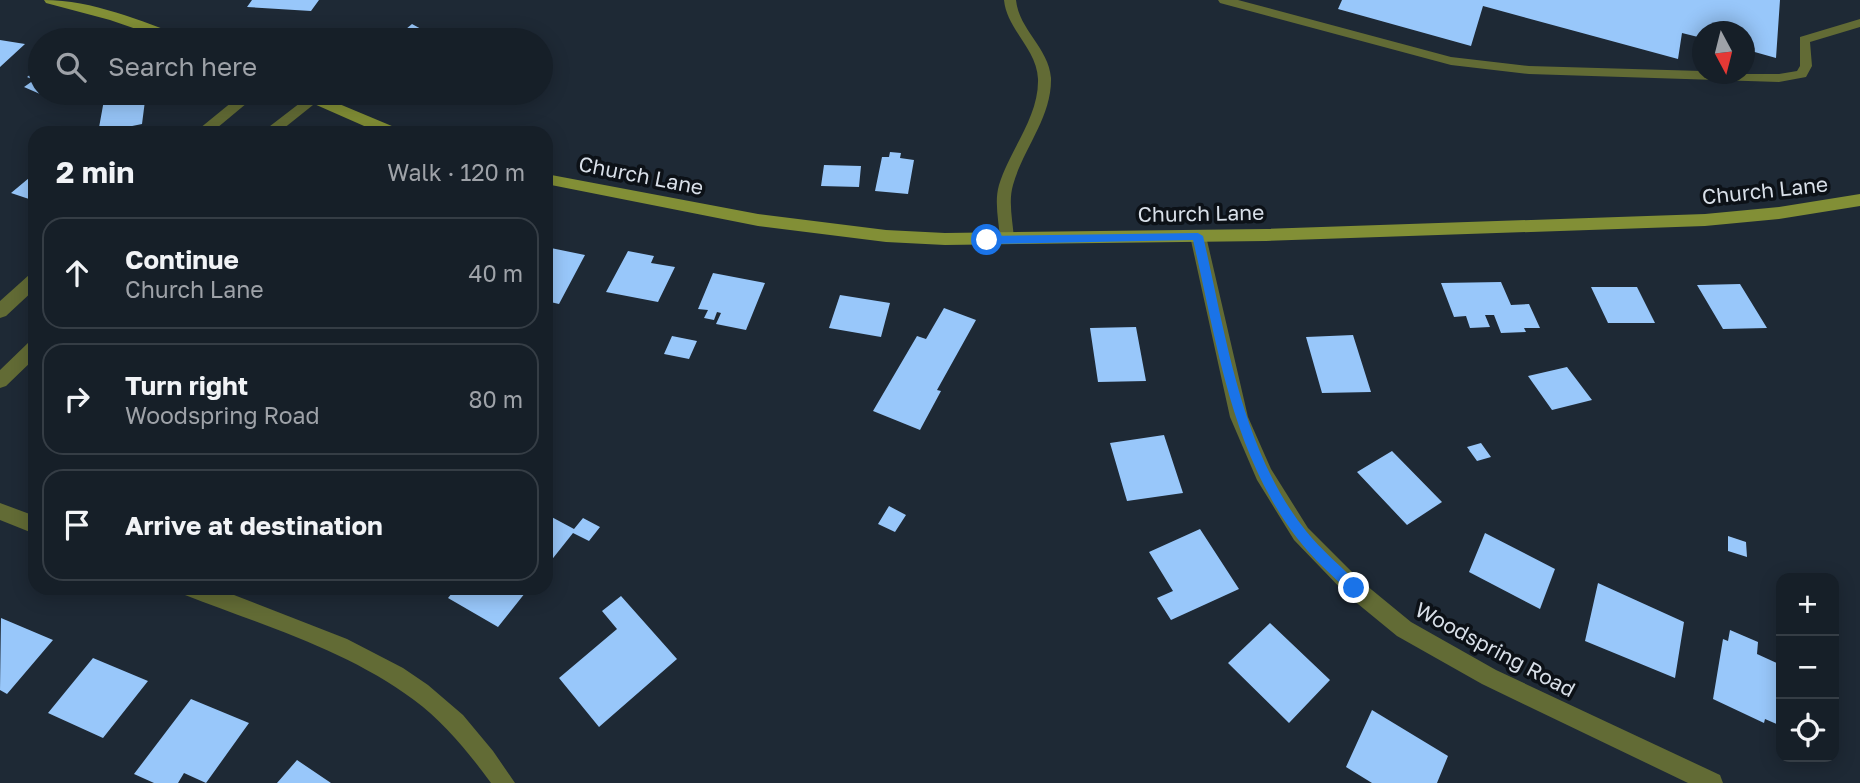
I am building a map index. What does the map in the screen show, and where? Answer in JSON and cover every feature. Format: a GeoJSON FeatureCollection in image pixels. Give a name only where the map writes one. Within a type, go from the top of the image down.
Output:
{"type":"FeatureCollection","features":[{"type":"Feature","properties":{"kind":"street"},"geometry":{"type":"LineString","coordinates":[[51,0],[147,28]]}},
{"type":"Feature","properties":{"kind":"street"},"geometry":{"type":"LineString","coordinates":[[210,126],[237,105]]}},
{"type":"Feature","properties":{"kind":"street"},"geometry":{"type":"LineString","coordinates":[[275,126],[297,105]]}},
{"type":"Feature","properties":{"kind":"street"},"geometry":{"type":"LineString","coordinates":[[330,105],[378,126]]}},
{"type":"Feature","properties":{"kind":"street","name":"Church Lane"},"geometry":{"type":"LineString","coordinates":[[553,180],[801,225],[888,236],[1007,239],[1198,236],[1705,220],[1860,201]]}},
{"type":"Feature","properties":{"kind":"street","name":"Woodspring Road"},"geometry":{"type":"LineString","coordinates":[[1198,236],[1239,417],[1264,474],[1301,534],[1354,588],[1404,629],[1489,677],[1712,783]]}},
{"type":"Feature","properties":{"kind":"street"},"geometry":{"type":"LineString","coordinates":[[0,311],[28,285]]}},
{"type":"Feature","properties":{"kind":"street"},"geometry":{"type":"LineString","coordinates":[[0,381],[28,354]]}},
{"type":"Feature","properties":{"kind":"street"},"geometry":{"type":"LineString","coordinates":[[0,511],[28,522]]}},
{"type":"Feature","properties":{"kind":"street"},"geometry":{"type":"LineString","coordinates":[[210,595],[347,650],[421,693],[478,747],[504,783]]}},
{"type":"Feature","properties":{"kind":"lane"},"geometry":{"type":"LineString","coordinates":[[1007,239],[1003,202],[1005,188],[1044,98],[1046,78],[1041,62],[1017,23],[1010,0]]}},
{"type":"Feature","properties":{"kind":"lane"},"geometry":{"type":"LineString","coordinates":[[1224,0],[1451,61],[1543,70],[1779,78],[1802,74],[1805,66],[1804,40],[1860,23]]}},
{"type":"Feature","properties":{"kind":"building"},"geometry":{"type":"Polygon","coordinates":[[[252,0],[319,0],[311,11],[247,7],[252,0]]]}},
{"type":"Feature","properties":{"kind":"building"},"geometry":{"type":"Polygon","coordinates":[[[1342,0],[1780,0],[1776,58],[1755,52],[1755,21],[1692,21],[1692,36],[1682,33],[1678,59],[1483,6],[1471,46],[1338,9],[1342,0]]]}},
{"type":"Feature","properties":{"kind":"building"},"geometry":{"type":"Polygon","coordinates":[[[0,40],[25,44],[0,67],[0,40]]]}},
{"type":"Feature","properties":{"kind":"building"},"geometry":{"type":"Polygon","coordinates":[[[103,105],[144,105],[142,124],[99,126],[103,105]]]}},
{"type":"Feature","properties":{"kind":"building"},"geometry":{"type":"Polygon","coordinates":[[[890,152],[901,153],[900,158],[914,160],[908,194],[875,191],[882,157],[889,157],[890,152]]]}},
{"type":"Feature","properties":{"kind":"building"},"geometry":{"type":"Polygon","coordinates":[[[824,165],[861,166],[859,187],[821,186],[824,165]]]}},
{"type":"Feature","properties":{"kind":"building"},"geometry":{"type":"Polygon","coordinates":[[[28,179],[28,199],[11,193],[28,179]]]}},
{"type":"Feature","properties":{"kind":"building"},"geometry":{"type":"Polygon","coordinates":[[[553,248],[585,255],[559,304],[553,303],[553,248]]]}},
{"type":"Feature","properties":{"kind":"building"},"geometry":{"type":"Polygon","coordinates":[[[628,251],[654,256],[651,263],[675,267],[658,302],[606,292],[628,251]]]}},
{"type":"Feature","properties":{"kind":"building"},"geometry":{"type":"Polygon","coordinates":[[[713,273],[765,283],[746,330],[716,324],[721,313],[717,312],[714,320],[704,318],[708,310],[698,309],[713,273]]]}},
{"type":"Feature","properties":{"kind":"building"},"geometry":{"type":"Polygon","coordinates":[[[1501,282],[1511,305],[1529,304],[1540,328],[1524,328],[1526,332],[1501,333],[1494,315],[1485,315],[1490,327],[1470,328],[1466,316],[1454,317],[1441,283],[1501,282]]]}},
{"type":"Feature","properties":{"kind":"building"},"geometry":{"type":"Polygon","coordinates":[[[1740,284],[1767,328],[1723,329],[1697,285],[1740,284]]]}},
{"type":"Feature","properties":{"kind":"building"},"geometry":{"type":"Polygon","coordinates":[[[1591,287],[1637,287],[1655,323],[1608,323],[1591,287]]]}},
{"type":"Feature","properties":{"kind":"building"},"geometry":{"type":"Polygon","coordinates":[[[840,295],[890,303],[881,337],[829,328],[840,295]]]}},
{"type":"Feature","properties":{"kind":"building"},"geometry":{"type":"Polygon","coordinates":[[[944,308],[976,320],[937,390],[941,391],[920,430],[873,411],[917,336],[926,339],[944,308]]]}},
{"type":"Feature","properties":{"kind":"building"},"geometry":{"type":"Polygon","coordinates":[[[1136,327],[1146,381],[1098,382],[1090,328],[1136,327]]]}},
{"type":"Feature","properties":{"kind":"building"},"geometry":{"type":"Polygon","coordinates":[[[1353,335],[1371,392],[1322,393],[1306,337],[1353,335]]]}},
{"type":"Feature","properties":{"kind":"building"},"geometry":{"type":"Polygon","coordinates":[[[672,336],[697,341],[689,359],[664,354],[672,336]]]}},
{"type":"Feature","properties":{"kind":"building"},"geometry":{"type":"Polygon","coordinates":[[[1567,367],[1592,400],[1552,410],[1528,376],[1567,367]]]}},
{"type":"Feature","properties":{"kind":"building"},"geometry":{"type":"Polygon","coordinates":[[[1164,435],[1183,493],[1127,501],[1110,443],[1164,435]]]}},
{"type":"Feature","properties":{"kind":"building"},"geometry":{"type":"Polygon","coordinates":[[[1481,443],[1491,457],[1477,461],[1467,447],[1481,443]]]}},
{"type":"Feature","properties":{"kind":"building"},"geometry":{"type":"Polygon","coordinates":[[[1392,451],[1442,502],[1407,525],[1357,472],[1392,451]]]}},
{"type":"Feature","properties":{"kind":"building"},"geometry":{"type":"Polygon","coordinates":[[[889,506],[906,515],[895,532],[878,524],[889,506]]]}},
{"type":"Feature","properties":{"kind":"building"},"geometry":{"type":"Polygon","coordinates":[[[553,518],[574,529],[583,518],[600,527],[589,541],[573,533],[553,558],[553,518]]]}},
{"type":"Feature","properties":{"kind":"building"},"geometry":{"type":"Polygon","coordinates":[[[1200,529],[1239,589],[1171,620],[1157,598],[1173,591],[1149,552],[1200,529]]]}},
{"type":"Feature","properties":{"kind":"building"},"geometry":{"type":"Polygon","coordinates":[[[1485,533],[1555,569],[1540,609],[1469,572],[1485,533]]]}},
{"type":"Feature","properties":{"kind":"building"},"geometry":{"type":"Polygon","coordinates":[[[1728,536],[1746,542],[1747,557],[1728,551],[1728,536]]]}},
{"type":"Feature","properties":{"kind":"building"},"geometry":{"type":"Polygon","coordinates":[[[1598,583],[1684,622],[1675,678],[1585,641],[1598,583]]]}},
{"type":"Feature","properties":{"kind":"building"},"geometry":{"type":"Polygon","coordinates":[[[450,595],[523,595],[498,627],[448,598],[450,595]]]}},
{"type":"Feature","properties":{"kind":"building"},"geometry":{"type":"Polygon","coordinates":[[[621,596],[677,659],[599,727],[559,678],[617,629],[602,611],[621,596]]]}},
{"type":"Feature","properties":{"kind":"building"},"geometry":{"type":"Polygon","coordinates":[[[1,618],[53,640],[7,694],[0,690],[1,618]]]}},
{"type":"Feature","properties":{"kind":"building"},"geometry":{"type":"Polygon","coordinates":[[[1270,623],[1330,680],[1289,723],[1228,663],[1270,623]]]}},
{"type":"Feature","properties":{"kind":"building"},"geometry":{"type":"Polygon","coordinates":[[[1730,630],[1758,642],[1757,654],[1776,663],[1776,724],[1765,719],[1764,723],[1713,699],[1723,639],[1728,641],[1730,630]]]}},
{"type":"Feature","properties":{"kind":"building"},"geometry":{"type":"Polygon","coordinates":[[[93,658],[148,681],[103,738],[48,713],[93,658]]]}},
{"type":"Feature","properties":{"kind":"building"},"geometry":{"type":"Polygon","coordinates":[[[191,699],[249,723],[206,783],[184,773],[178,783],[154,783],[134,774],[191,699]]]}},
{"type":"Feature","properties":{"kind":"building"},"geometry":{"type":"Polygon","coordinates":[[[1372,710],[1448,756],[1437,783],[1372,783],[1346,767],[1372,710]]]}},
{"type":"Feature","properties":{"kind":"building"},"geometry":{"type":"Polygon","coordinates":[[[297,760],[331,783],[277,783],[297,760]]]}},
{"type":"Feature","properties":{"kind":"route"},"geometry":{"type":"LineString","coordinates":[[987,240],[1198,236],[1239,417],[1264,474],[1301,534],[1354,588]]}}]}
